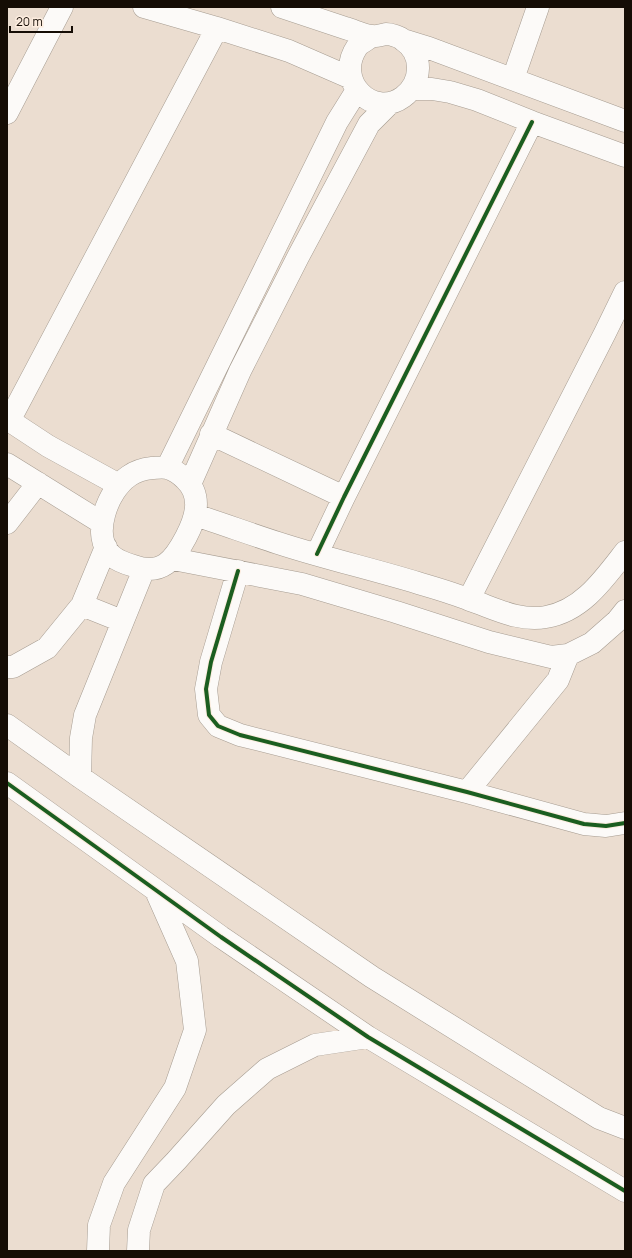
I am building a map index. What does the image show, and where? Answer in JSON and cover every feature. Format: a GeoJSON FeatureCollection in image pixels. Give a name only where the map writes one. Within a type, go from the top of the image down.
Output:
{"type":"FeatureCollection","features":[{"type":"Feature","properties":{"kind":"street"},"geometry":{"type":"LineString","coordinates":[[7,113],[62,7]]}},
{"type":"Feature","properties":{"kind":"street"},"geometry":{"type":"LineString","coordinates":[[144,7],[289,51],[354,84],[366,98],[378,103],[390,103],[402,98],[412,89],[418,76],[418,63],[413,50],[403,40]]}},
{"type":"Feature","properties":{"kind":"street"},"geometry":{"type":"LineString","coordinates":[[282,7],[372,36],[388,34],[625,121]]}},
{"type":"Feature","properties":{"kind":"street"},"geometry":{"type":"LineString","coordinates":[[513,79],[538,7]]}},
{"type":"Feature","properties":{"kind":"street"},"geometry":{"type":"LineString","coordinates":[[119,485],[48,446],[8,420],[217,28]]}},
{"type":"Feature","properties":{"kind":"street"},"geometry":{"type":"LineString","coordinates":[[167,468],[337,122],[354,84],[350,61],[358,46],[372,36]]}},
{"type":"Feature","properties":{"kind":"street"},"geometry":{"type":"LineString","coordinates":[[412,89],[432,89],[450,92],[477,100],[625,156]]}},
{"type":"Feature","properties":{"kind":"street"},"geometry":{"type":"LineString","coordinates":[[190,484],[240,371],[298,257],[370,124],[390,103]]}},
{"type":"Feature","properties":{"kind":"street"},"geometry":{"type":"LineString","coordinates":[[317,554],[344,497],[532,122]]}},
{"type":"Feature","properties":{"kind":"street"},"geometry":{"type":"LineString","coordinates":[[469,599],[625,292]]}},
{"type":"Feature","properties":{"kind":"street"},"geometry":{"type":"LineString","coordinates":[[605,333],[625,312]]}},
{"type":"Feature","properties":{"kind":"street"},"geometry":{"type":"LineString","coordinates":[[211,434],[344,497]]}},
{"type":"Feature","properties":{"kind":"street"},"geometry":{"type":"LineString","coordinates":[[7,464],[102,523]]}},
{"type":"Feature","properties":{"kind":"street"},"geometry":{"type":"LineString","coordinates":[[167,468],[179,473],[190,484],[195,493],[197,504],[195,515],[190,528],[173,559],[155,569],[144,569],[123,562],[112,556],[106,547],[102,536],[102,523],[112,494],[128,476],[138,470],[167,468]]}},
{"type":"Feature","properties":{"kind":"street"},"geometry":{"type":"LineString","coordinates":[[7,524],[38,483]]}},
{"type":"Feature","properties":{"kind":"street"},"geometry":{"type":"LineString","coordinates":[[195,515],[279,544],[417,583],[469,599],[500,611],[531,618],[545,618],[559,614],[579,604],[598,587],[625,552]]}},
{"type":"Feature","properties":{"kind":"street"},"geometry":{"type":"LineString","coordinates":[[7,667],[13,667],[47,648],[82,605],[106,547]]}},
{"type":"Feature","properties":{"kind":"street"},"geometry":{"type":"LineString","coordinates":[[173,559],[302,584],[489,642],[551,657],[568,655],[592,643],[617,621],[625,611]]}},
{"type":"Feature","properties":{"kind":"street"},"geometry":{"type":"LineString","coordinates":[[80,776],[81,738],[85,715],[144,569]]}},
{"type":"Feature","properties":{"kind":"street"},"geometry":{"type":"LineString","coordinates":[[238,571],[211,662],[206,688],[209,715],[218,726],[240,735],[467,792],[584,824],[606,826],[625,823]]}},
{"type":"Feature","properties":{"kind":"street"},"geometry":{"type":"LineString","coordinates":[[82,605],[122,621]]}},
{"type":"Feature","properties":{"kind":"street"},"geometry":{"type":"LineString","coordinates":[[489,642],[500,611]]}},
{"type":"Feature","properties":{"kind":"street"},"geometry":{"type":"LineString","coordinates":[[467,792],[558,680],[568,655]]}},
{"type":"Feature","properties":{"kind":"street"},"geometry":{"type":"LineString","coordinates":[[7,725],[372,977],[599,1118],[625,1128]]}},
{"type":"Feature","properties":{"kind":"street"},"geometry":{"type":"LineString","coordinates":[[7,783],[221,937],[368,1037],[625,1191]]}},
{"type":"Feature","properties":{"kind":"street"},"geometry":{"type":"LineString","coordinates":[[98,1251],[99,1225],[114,1184],[175,1088],[195,1030],[187,961],[156,890]]}},
{"type":"Feature","properties":{"kind":"street"},"geometry":{"type":"LineString","coordinates":[[138,1251],[139,1230],[154,1184],[226,1105],[267,1069],[315,1045],[368,1037]]}},
{"type":"Feature","properties":{"kind":"cycle path"},"geometry":{"type":"LineString","coordinates":[[317,554],[344,497],[532,122]]}},
{"type":"Feature","properties":{"kind":"cycle path"},"geometry":{"type":"LineString","coordinates":[[238,571],[211,662],[206,689],[209,715],[218,726],[240,735],[467,792],[584,824],[606,826],[625,823]]}},
{"type":"Feature","properties":{"kind":"cycle path"},"geometry":{"type":"LineString","coordinates":[[7,783],[221,937],[368,1037],[625,1191]]}}]}
